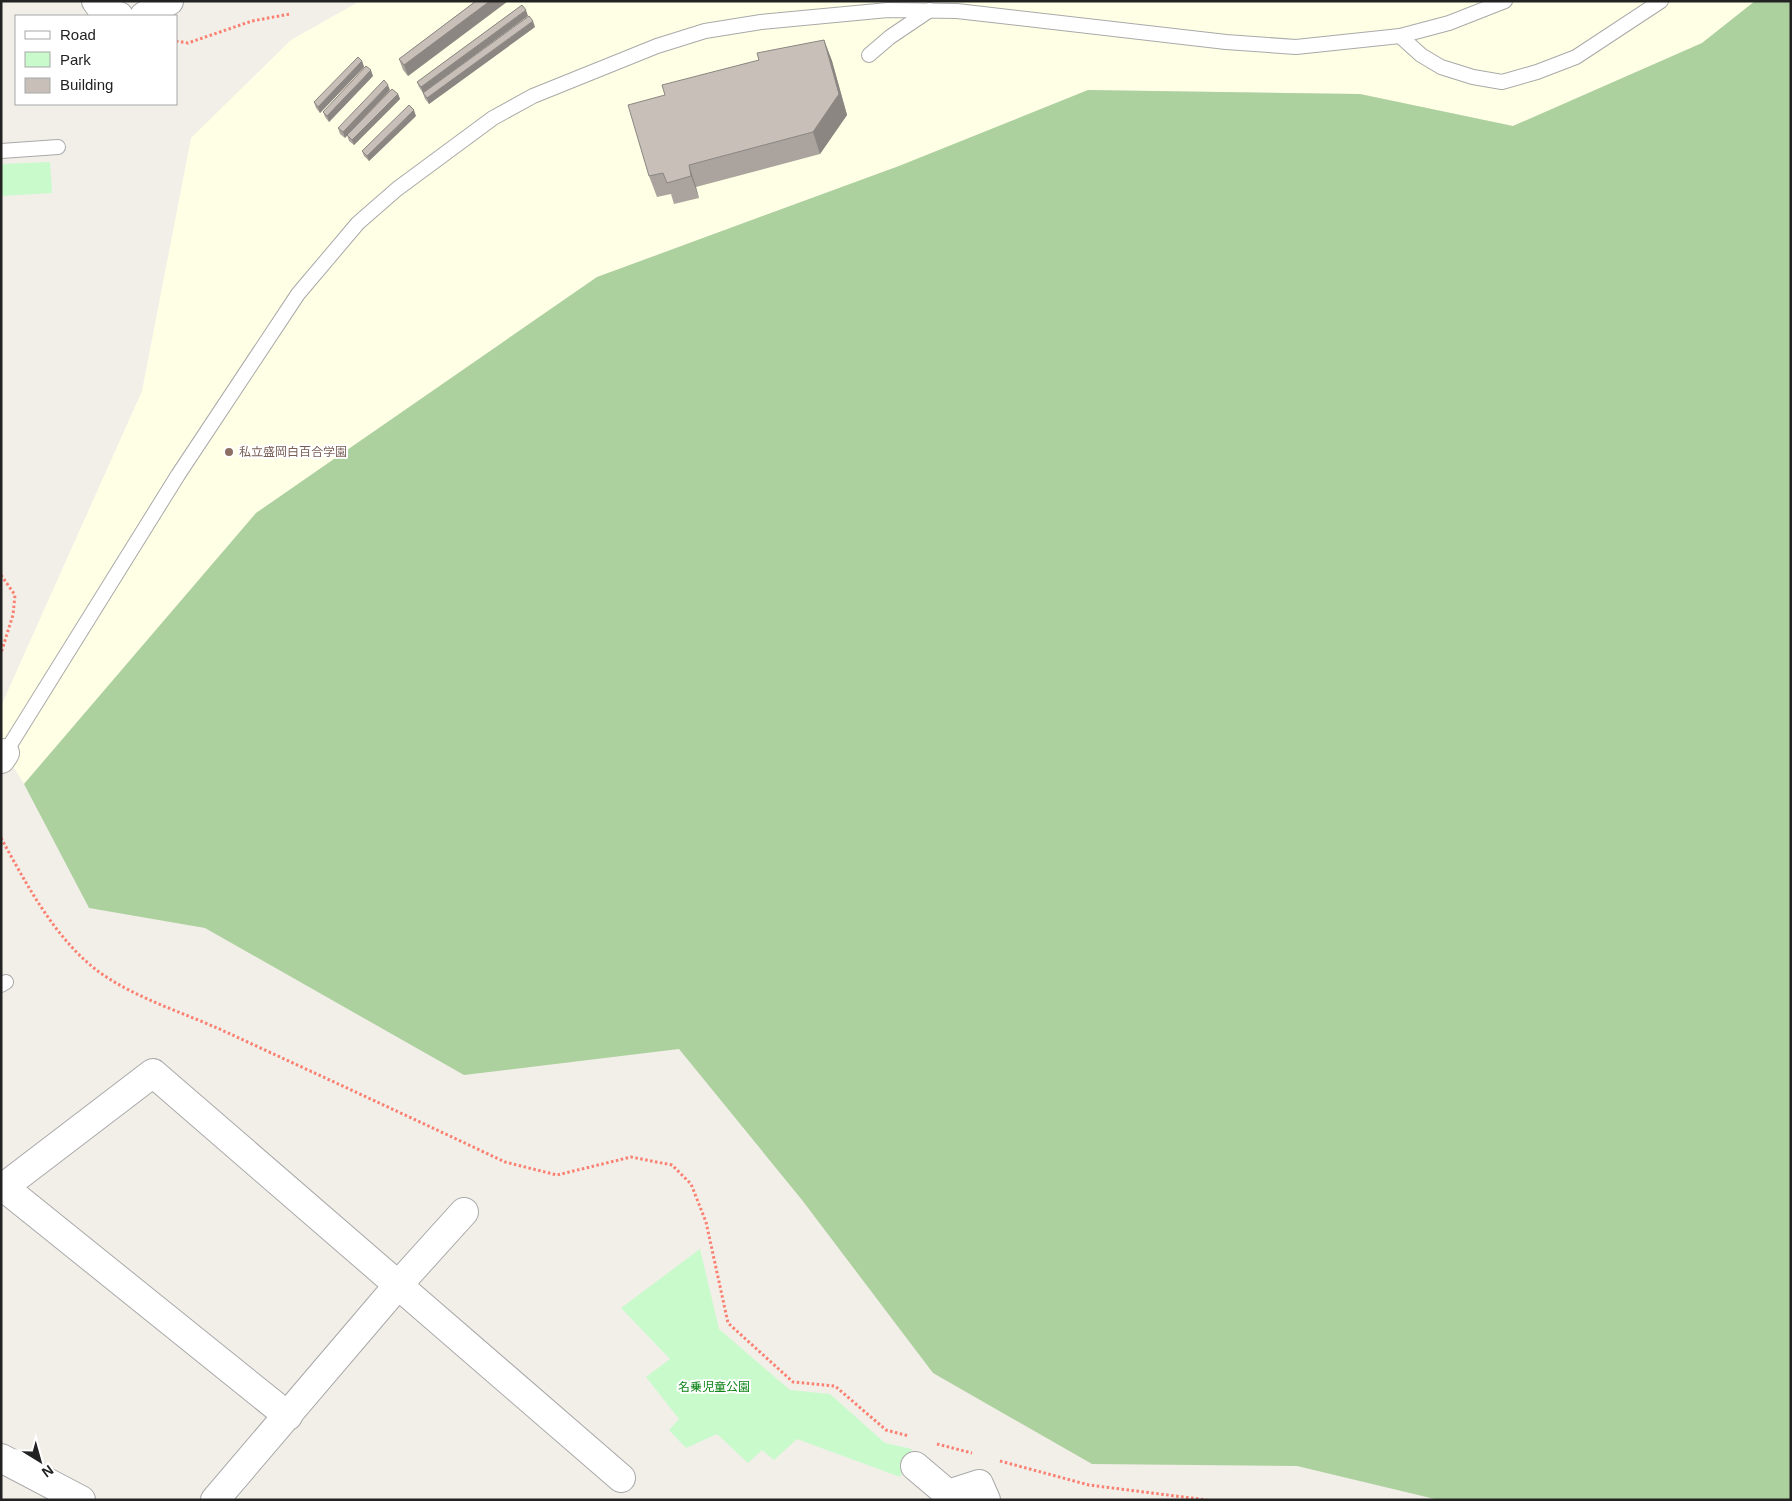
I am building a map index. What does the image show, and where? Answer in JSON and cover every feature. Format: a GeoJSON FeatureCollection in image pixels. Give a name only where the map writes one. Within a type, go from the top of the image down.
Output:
{"type":"FeatureCollection","features":[{"type":"Feature","properties":{"kind":"street"},"geometry":{"type":"LineString","coordinates":[[96,1],[103,11],[116,15]]}},
{"type":"Feature","properties":{"kind":"street"},"geometry":{"type":"LineString","coordinates":[[146,15],[170,1]]}},
{"type":"Feature","properties":{"kind":"street"},"geometry":{"type":"LineString","coordinates":[[288,1416],[2,1188],[153,1072],[621,1478]]}},
{"type":"Feature","properties":{"kind":"street"},"geometry":{"type":"LineString","coordinates":[[215,1500],[399,1284],[464,1212]]}},
{"type":"Feature","properties":{"kind":"street"},"geometry":{"type":"LineString","coordinates":[[1,1458],[81,1500]]}},
{"type":"Feature","properties":{"kind":"street"},"geometry":{"type":"LineString","coordinates":[[915,1466],[948,1494],[979,1484],[986,1500]]}},
{"type":"Feature","properties":{"kind":"lane"},"geometry":{"type":"LineString","coordinates":[[3,756],[178,475],[280,318],[298,294],[358,223],[397,189],[493,118],[533,96],[657,46],[714,30],[761,22],[904,5],[930,10],[1226,42],[1296,46],[1400,36],[1449,23],[1506,1]]}},
{"type":"Feature","properties":{"kind":"lane"},"geometry":{"type":"LineString","coordinates":[[1400,36],[1420,55],[1441,67],[1473,77],[1502,82],[1537,72],[1576,57],[1661,1]]}},
{"type":"Feature","properties":{"kind":"lane"},"geometry":{"type":"LineString","coordinates":[[869,55],[890,37],[930,10]]}},
{"type":"Feature","properties":{"kind":"lane"},"geometry":{"type":"LineString","coordinates":[[1,152],[58,147]]}},
{"type":"Feature","properties":{"kind":"path"},"geometry":{"type":"LineString","coordinates":[[178,41],[188,43],[252,21],[290,14]]}},
{"type":"Feature","properties":{"kind":"path"},"geometry":{"type":"LineString","coordinates":[[1,575],[15,595],[13,615],[1,653]]}},
{"type":"Feature","properties":{"kind":"path"},"geometry":{"type":"LineString","coordinates":[[1,838],[34,897],[69,943],[99,972],[134,992],[190,1015],[505,1162],[557,1175],[631,1157],[672,1165],[691,1184],[706,1222],[728,1323],[793,1382],[835,1386],[886,1430],[915,1438]]}},
{"type":"Feature","properties":{"kind":"path"},"geometry":{"type":"LineString","coordinates":[[935,1443],[973,1454]]}},
{"type":"Feature","properties":{"kind":"path"},"geometry":{"type":"LineString","coordinates":[[992,1459],[1089,1484],[1207,1500]]}},
{"type":"Feature","properties":{"kind":"shaded area","name":"私立盛岡白百合学園"},"geometry":{"type":"Polygon","coordinates":[[[360,1],[1755,1],[1702,43],[1513,126],[1360,94],[1088,90],[899,166],[597,277],[256,513],[24,784],[1,743],[1,706],[142,391],[191,138],[291,40],[360,1]]]}},
{"type":"Feature","properties":{"kind":"green space"},"geometry":{"type":"Polygon","coordinates":[[[1755,1],[1791,1],[1791,1500],[1439,1500],[1297,1466],[1092,1464],[933,1373],[802,1200],[679,1049],[464,1075],[205,928],[89,908],[24,784],[256,513],[597,277],[899,166],[1088,90],[1360,94],[1513,126],[1702,43],[1755,1]]]}},
{"type":"Feature","properties":{"kind":"green space"},"geometry":{"type":"Polygon","coordinates":[[[50,162],[52,193],[1,196],[1,164],[50,162]]]}},
{"type":"Feature","properties":{"kind":"green space","name":"名乗児童公園"},"geometry":{"type":"Polygon","coordinates":[[[700,1249],[719,1329],[790,1390],[830,1394],[885,1443],[912,1449],[900,1477],[797,1439],[774,1460],[762,1450],[748,1463],[717,1434],[686,1448],[669,1430],[679,1419],[646,1377],[670,1359],[621,1308],[700,1249]]]}},
{"type":"Feature","properties":{"kind":"building"},"geometry":{"type":"Polygon","coordinates":[[[476,1],[490,1],[404,65],[399,59],[476,1]]]}},
{"type":"Feature","properties":{"kind":"building"},"geometry":{"type":"Polygon","coordinates":[[[522,5],[526,10],[421,87],[417,82],[522,5]]]}},
{"type":"Feature","properties":{"kind":"building"},"geometry":{"type":"Polygon","coordinates":[[[529,16],[533,21],[427,98],[423,93],[529,16]]]}},
{"type":"Feature","properties":{"kind":"building"},"geometry":{"type":"Polygon","coordinates":[[[824,40],[839,94],[813,132],[689,165],[691,176],[667,183],[663,173],[649,176],[628,105],[665,95],[662,85],[759,60],[757,53],[824,40]]]}},
{"type":"Feature","properties":{"kind":"building"},"geometry":{"type":"Polygon","coordinates":[[[358,57],[362,61],[318,107],[314,102],[358,57]]]}},
{"type":"Feature","properties":{"kind":"building"},"geometry":{"type":"Polygon","coordinates":[[[366,66],[371,70],[327,116],[323,112],[366,66]]]}},
{"type":"Feature","properties":{"kind":"building"},"geometry":{"type":"Polygon","coordinates":[[[384,80],[388,85],[343,132],[338,128],[384,80]]]}},
{"type":"Feature","properties":{"kind":"building"},"geometry":{"type":"Polygon","coordinates":[[[392,89],[398,94],[352,140],[347,135],[392,89]]]}},
{"type":"Feature","properties":{"kind":"building"},"geometry":{"type":"Polygon","coordinates":[[[409,105],[414,110],[367,156],[362,151],[409,105]]]}},
{"type":"Feature","properties":{"kind":"place","name":"私立盛岡白百合学園"},"geometry":{"type":"Point","coordinates":[229,452]}}]}
